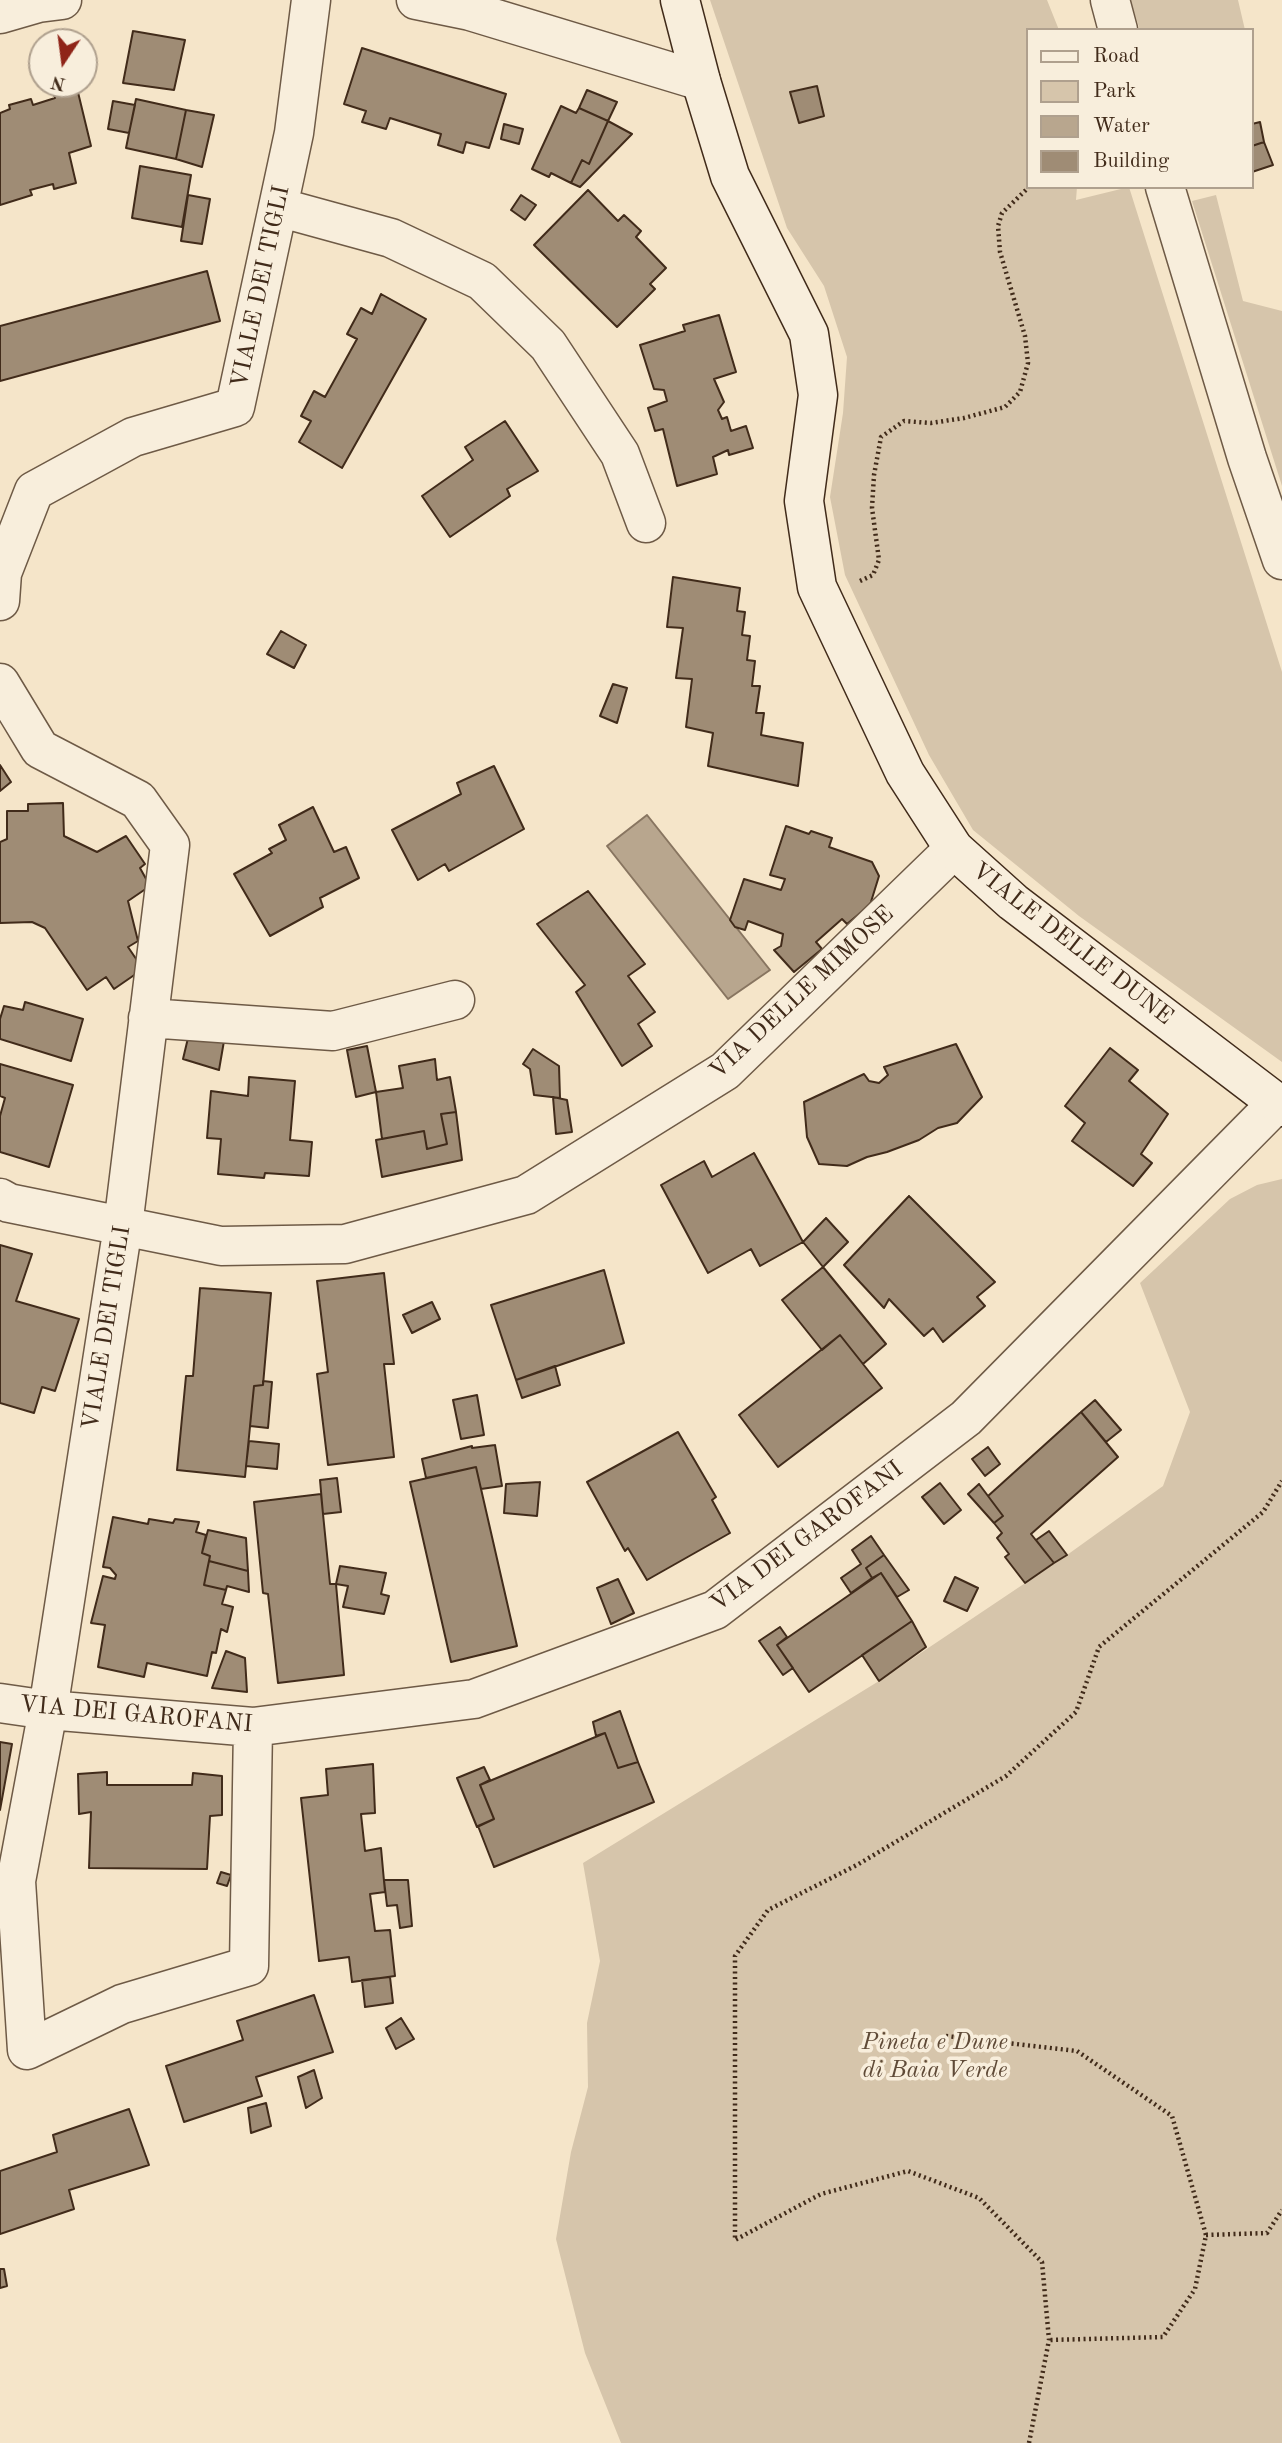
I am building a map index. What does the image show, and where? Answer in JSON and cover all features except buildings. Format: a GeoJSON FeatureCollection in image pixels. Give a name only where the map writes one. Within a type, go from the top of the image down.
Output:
{"type":"FeatureCollection","features":[{"type":"Feature","properties":{"kind":"street"},"geometry":{"type":"LineString","coordinates":[[0,14],[38,3],[62,0]]}},
{"type":"Feature","properties":{"kind":"street","name":"VIALE DEI TIGLI"},"geometry":{"type":"LineString","coordinates":[[0,601],[2,573],[34,491],[133,437],[235,407],[294,133],[311,0]]}},
{"type":"Feature","properties":{"kind":"street"},"geometry":{"type":"LineString","coordinates":[[416,0],[470,11],[701,81]]}},
{"type":"Feature","properties":{"kind":"street","name":"VIALE DELLE DUNE"},"geometry":{"type":"LineString","coordinates":[[680,0],[730,176],[809,334],[818,395],[804,501],[817,587],[905,773],[954,849],[1013,902],[1279,1105]]}},
{"type":"Feature","properties":{"kind":"street"},"geometry":{"type":"LineString","coordinates":[[1110,0],[1117,28]]}},
{"type":"Feature","properties":{"kind":"street"},"geometry":{"type":"LineString","coordinates":[[1166,189],[1247,458],[1282,560]]}},
{"type":"Feature","properties":{"kind":"street"},"geometry":{"type":"LineString","coordinates":[[278,207],[391,238],[482,281],[548,345],[620,454],[646,523]]}},
{"type":"Feature","properties":{"kind":"street","name":"VIALE DEI TIGLI"},"geometry":{"type":"LineString","coordinates":[[0,683],[40,749],[138,800],[170,845],[122,1226],[47,1710],[16,1881],[27,2050],[122,2004],[249,1966],[253,1727]]}},
{"type":"Feature","properties":{"kind":"street","name":"VIA DELLE MIMOSE"},"geometry":{"type":"LineString","coordinates":[[0,1198],[9,1203],[221,1246],[345,1244],[526,1195],[724,1071],[954,849]]}},
{"type":"Feature","properties":{"kind":"street"},"geometry":{"type":"LineString","coordinates":[[148,1018],[333,1031],[455,1000]]}},
{"type":"Feature","properties":{"kind":"street","name":"VIA DEI GAROFANI"},"geometry":{"type":"LineString","coordinates":[[0,1703],[47,1710],[253,1727],[474,1699],[715,1610],[965,1418],[1279,1105]]}},
{"type":"Feature","properties":{"kind":"path"},"geometry":{"type":"LineString","coordinates":[[817,587],[862,581],[873,575],[879,560],[872,508],[874,475],[881,437],[904,421],[931,423],[1005,407],[1020,392],[1028,363],[1025,336],[1000,252],[998,226],[1002,213],[1028,189]]}},
{"type":"Feature","properties":{"kind":"path"},"geometry":{"type":"LineString","coordinates":[[1029,2443],[1049,2340],[1042,2262],[979,2198],[908,2171],[821,2194],[735,2240],[735,1956],[768,1910],[857,1865],[1006,1776],[1076,1712],[1099,1647],[1263,1512],[1282,1481]]}},
{"type":"Feature","properties":{"kind":"path"},"geometry":{"type":"LineString","coordinates":[[946,2036],[1077,2051],[1172,2116],[1206,2235],[1195,2289],[1163,2337],[1049,2340]]}},
{"type":"Feature","properties":{"kind":"path"},"geometry":{"type":"LineString","coordinates":[[1206,2235],[1267,2233],[1282,2210]]}},
{"type":"Feature","properties":{"kind":"green space"},"geometry":{"type":"Polygon","coordinates":[[[710,0],[1047,0],[1058,28],[1026,28],[1026,189],[1077,189],[1076,200],[1130,189],[1282,672],[1282,1062],[1079,916],[973,830],[929,755],[845,575],[830,497],[843,413],[847,357],[824,286],[787,228],[710,0]]]}},
{"type":"Feature","properties":{"kind":"green space"},"geometry":{"type":"Polygon","coordinates":[[[1130,0],[1238,0],[1245,28],[1139,28],[1130,0]]]}},
{"type":"Feature","properties":{"kind":"green space"},"geometry":{"type":"Polygon","coordinates":[[[1216,195],[1243,301],[1282,311],[1282,486],[1192,201],[1216,195]]]}},
{"type":"Feature","properties":{"kind":"green space","name":"Pineta e Dune di Baia Verde"},"geometry":{"type":"Polygon","coordinates":[[[1282,1179],[1282,2443],[621,2443],[585,2353],[556,2239],[571,2152],[588,2087],[587,2023],[600,1961],[583,1863],[879,1681],[1067,1555],[1163,1486],[1190,1412],[1140,1283],[1230,1199],[1257,1185],[1282,1179]]]}},
{"type":"Feature","properties":{"kind":"water"},"geometry":{"type":"Polygon","coordinates":[[[647,815],[770,970],[728,999],[607,846],[647,815]]]}}]}
